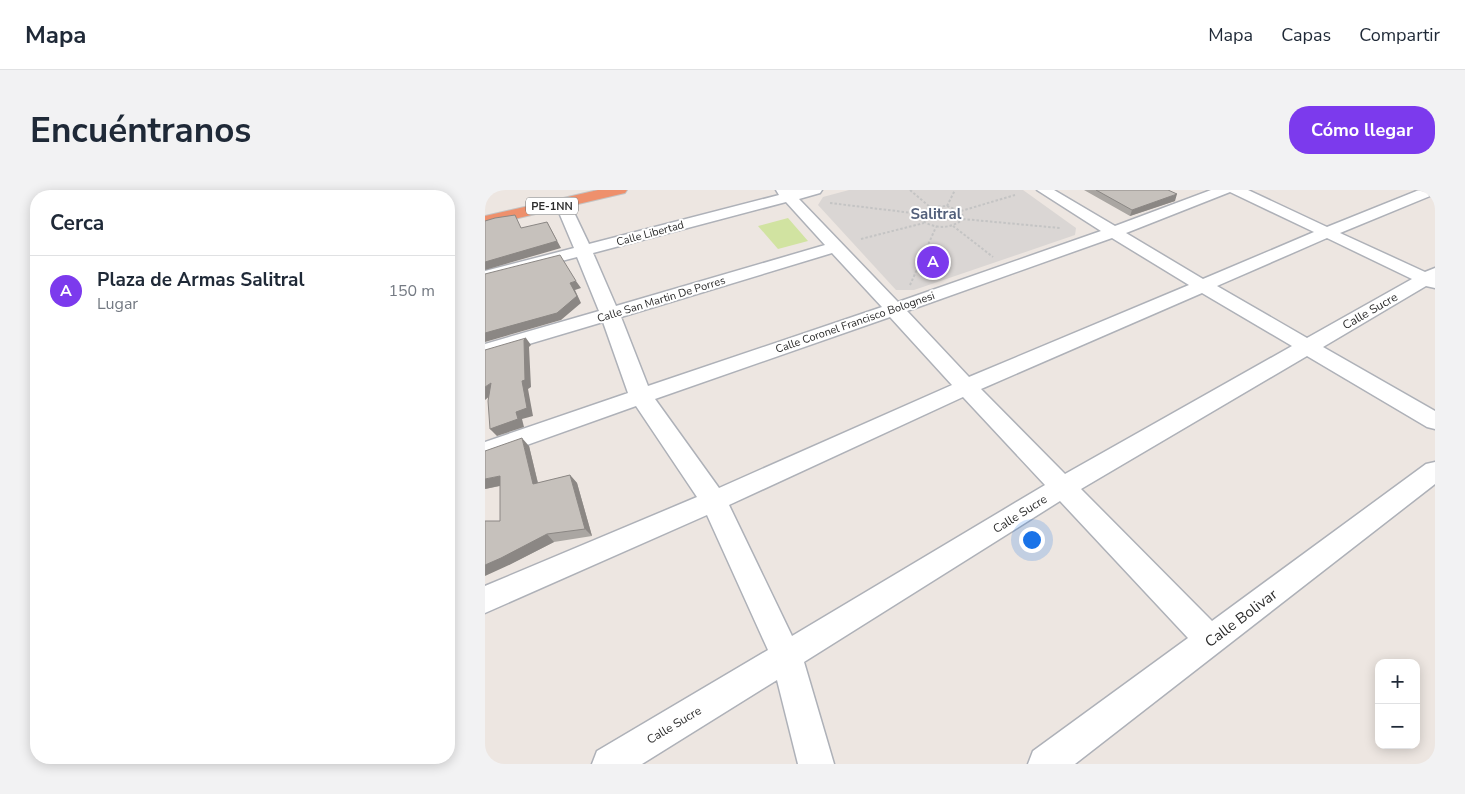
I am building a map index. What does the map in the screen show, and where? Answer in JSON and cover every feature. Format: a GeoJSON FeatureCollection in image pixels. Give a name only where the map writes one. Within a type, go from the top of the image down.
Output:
{"type":"FeatureCollection","features":[{"type":"Feature","properties":{"kind":"highway","name":"PE-1NN"},"geometry":{"type":"LineString","coordinates":[[485,221],[619,190]]}},
{"type":"Feature","properties":{"kind":"street","name":"Calle Libertad"},"geometry":{"type":"LineString","coordinates":[[485,276],[583,251],[786,193],[815,190]]}},
{"type":"Feature","properties":{"kind":"street"},"geometry":{"type":"LineString","coordinates":[[1044,190],[1203,286],[1435,421]]}},
{"type":"Feature","properties":{"kind":"street","name":"Calle Coronel Francisco Bolognesi"},"geometry":{"type":"LineString","coordinates":[[485,451],[640,395],[1116,232],[1224,190]]}},
{"type":"Feature","properties":{"kind":"street"},"geometry":{"type":"LineString","coordinates":[[1236,190],[1432,278]]}},
{"type":"Feature","properties":{"kind":"street"},"geometry":{"type":"LineString","coordinates":[[485,600],[714,501],[966,386],[1328,232],[1432,190]]}},
{"type":"Feature","properties":{"kind":"street"},"geometry":{"type":"LineString","coordinates":[[786,193],[966,386],[1211,641]]}},
{"type":"Feature","properties":{"kind":"street"},"geometry":{"type":"LineString","coordinates":[[563,203],[610,314],[640,395],[714,501],[787,658],[816,764]]}},
{"type":"Feature","properties":{"kind":"street","name":"Calle San Martin De Porres"},"geometry":{"type":"LineString","coordinates":[[485,351],[836,246]]}},
{"type":"Feature","properties":{"kind":"street","name":"Calle Sucre"},"geometry":{"type":"LineString","coordinates":[[610,764],[787,658],[1063,487],[1307,347],[1432,278]]}},
{"type":"Feature","properties":{"kind":"street","name":"Calle Bolivar"},"geometry":{"type":"LineString","coordinates":[[1046,764],[1435,471]]}},
{"type":"Feature","properties":{"kind":"path"},"geometry":{"type":"LineString","coordinates":[[910,190],[930,208]]}},
{"type":"Feature","properties":{"kind":"path"},"geometry":{"type":"LineString","coordinates":[[947,206],[955,190]]}},
{"type":"Feature","properties":{"kind":"path"},"geometry":{"type":"LineString","coordinates":[[960,211],[1015,195]]}},
{"type":"Feature","properties":{"kind":"path"},"geometry":{"type":"LineString","coordinates":[[830,203],[921,214],[930,208],[947,206],[960,211],[964,215],[963,219]]}},
{"type":"Feature","properties":{"kind":"path"},"geometry":{"type":"LineString","coordinates":[[921,214],[920,219],[923,223]]}},
{"type":"Feature","properties":{"kind":"path"},"geometry":{"type":"LineString","coordinates":[[861,239],[923,223],[936,227],[953,226],[963,219],[1060,228]]}},
{"type":"Feature","properties":{"kind":"path"},"geometry":{"type":"LineString","coordinates":[[953,226],[993,257]]}},
{"type":"Feature","properties":{"kind":"path"},"geometry":{"type":"LineString","coordinates":[[910,285],[936,227]]}},
{"type":"Feature","properties":{"kind":"green space"},"geometry":{"type":"Polygon","coordinates":[[[788,218],[808,241],[778,249],[758,226],[788,218]]]}},
{"type":"Feature","properties":{"kind":"shaded area"},"geometry":{"type":"Polygon","coordinates":[[[849,190],[1023,190],[1076,228],[1075,235],[914,290],[896,290],[818,205],[823,197],[849,190]]]}},
{"type":"Feature","properties":{"kind":"building"},"geometry":{"type":"Polygon","coordinates":[[[1096,190],[1168,190],[1177,194],[1132,210],[1096,190]]]}},
{"type":"Feature","properties":{"kind":"building"},"geometry":{"type":"Polygon","coordinates":[[[515,215],[521,228],[547,222],[557,241],[485,262],[485,221],[515,215]]]}},
{"type":"Feature","properties":{"kind":"building"},"geometry":{"type":"Polygon","coordinates":[[[560,255],[576,281],[570,283],[577,296],[557,313],[485,333],[485,274],[560,255]]]}},
{"type":"Feature","properties":{"kind":"building"},"geometry":{"type":"Polygon","coordinates":[[[526,338],[524,340],[525,380],[522,381],[527,408],[516,412],[518,419],[490,429],[488,401],[491,383],[485,387],[485,350],[526,338]]]}},
{"type":"Feature","properties":{"kind":"building"},"geometry":{"type":"Polygon","coordinates":[[[522,438],[533,484],[570,475],[585,529],[547,534],[485,565],[485,521],[500,521],[500,476],[485,479],[485,451],[522,438]]]}},
{"type":"Feature","properties":{"kind":"place","name":"Plaza de Armas Salitral"},"geometry":{"type":"Point","coordinates":[933,262]}},
{"type":"Feature","properties":{"kind":"district","name":"Salitral"},"geometry":{"type":"Point","coordinates":[936,214]}}]}
